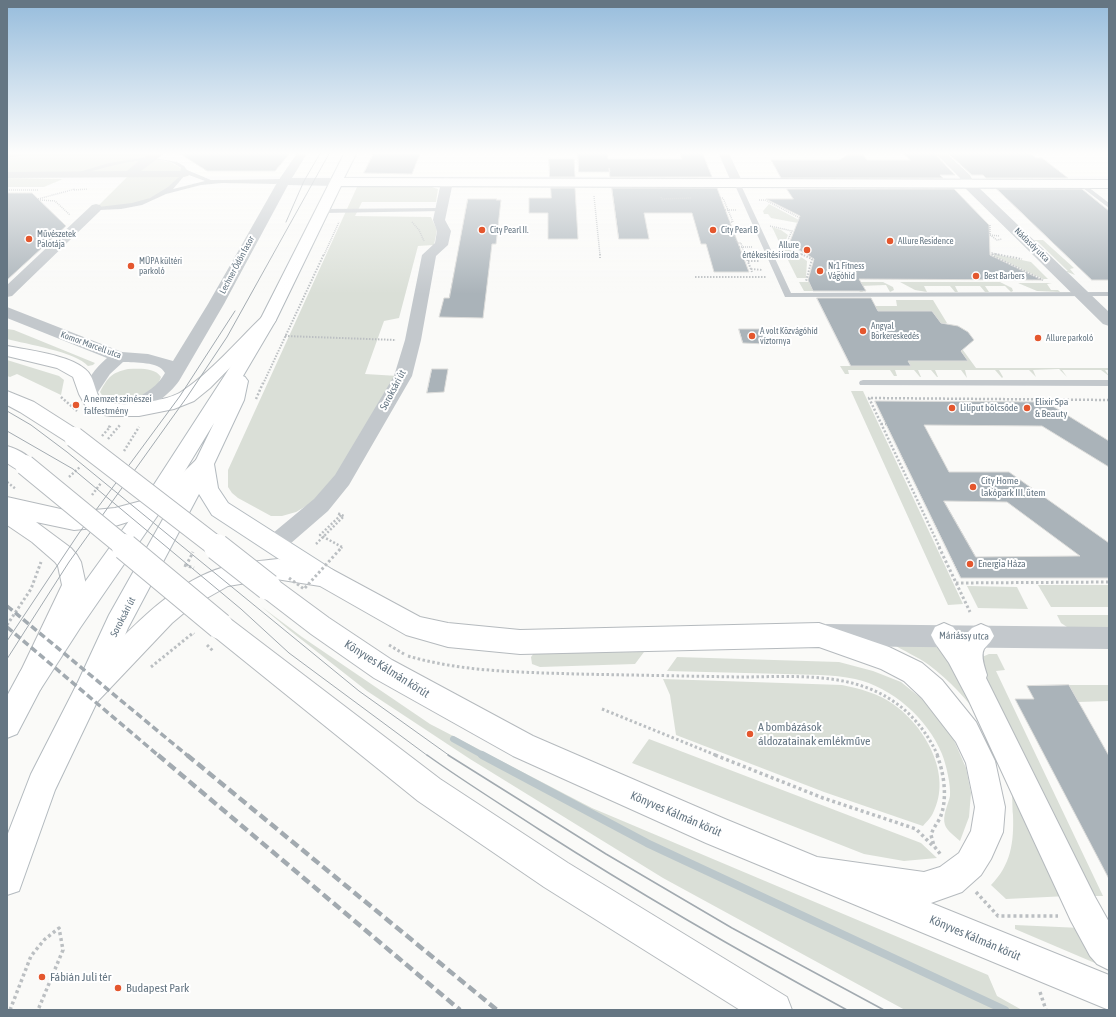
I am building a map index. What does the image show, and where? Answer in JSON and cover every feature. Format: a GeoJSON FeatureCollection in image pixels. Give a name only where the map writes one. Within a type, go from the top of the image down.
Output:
{"type":"FeatureCollection","features":[{"type":"Feature","properties":{"kind":"main road","name":"Soroksári út"},"geometry":{"type":"LineString","coordinates":[[7,724],[30,681],[70,620],[152,506],[245,358],[268,320],[329,199]]}},
{"type":"Feature","properties":{"kind":"main road"},"geometry":{"type":"LineString","coordinates":[[7,351],[63,364],[79,373],[84,380],[88,394],[92,401],[111,410],[122,411],[160,407],[187,397],[204,384],[268,320]]}},
{"type":"Feature","properties":{"kind":"main road","name":"Soroksári út"},"geometry":{"type":"LineString","coordinates":[[7,879],[42,785],[87,693],[118,623],[204,464],[235,400],[245,358]]}},
{"type":"Feature","properties":{"kind":"main road","name":"Könyves Kálmán körút"},"geometry":{"type":"LineString","coordinates":[[7,397],[28,407],[74,437],[276,581],[320,626],[383,669],[523,746],[717,832],[1109,993]]}},
{"type":"Feature","properties":{"kind":"main road"},"geometry":{"type":"LineString","coordinates":[[16,459],[209,640],[556,875],[774,1010]]}},
{"type":"Feature","properties":{"kind":"main road"},"geometry":{"type":"LineString","coordinates":[[204,464],[206,489],[220,509],[283,537],[317,586]]}},
{"type":"Feature","properties":{"kind":"main road"},"geometry":{"type":"LineString","coordinates":[[7,505],[74,521],[115,517],[152,506],[178,492],[204,464]]}},
{"type":"Feature","properties":{"kind":"main road"},"geometry":{"type":"LineString","coordinates":[[7,513],[40,536],[63,555],[68,562],[74,585],[30,681]]}},
{"type":"Feature","properties":{"kind":"main road"},"geometry":{"type":"LineString","coordinates":[[87,693],[163,615],[182,599],[204,586],[224,578],[247,572],[278,569],[415,627],[448,635],[520,642],[818,635],[889,659],[913,672],[932,689],[966,732],[980,761],[990,807],[987,832],[970,864],[950,880],[924,889],[818,873]]}},
{"type":"Feature","properties":{"kind":"main road"},"geometry":{"type":"LineString","coordinates":[[944,635],[958,654],[979,692],[1086,916],[1102,944],[1109,952]]}},
{"type":"Feature","properties":{"kind":"main road"},"geometry":{"type":"LineString","coordinates":[[979,692],[969,655],[974,641],[982,636]]}},
{"type":"Feature","properties":{"kind":"street","name":"Lechner Ödön fasor"},"geometry":{"type":"LineString","coordinates":[[122,411],[147,401],[162,392],[170,381],[216,304],[274,199]]}},
{"type":"Feature","properties":{"kind":"street","name":"Soroksári út"},"geometry":{"type":"LineString","coordinates":[[283,537],[321,505],[342,480],[403,376],[413,340],[429,255],[441,245],[444,231],[439,220],[443,199]]}},
{"type":"Feature","properties":{"kind":"street","name":"Nádasdy utca"},"geometry":{"type":"LineString","coordinates":[[984,199],[1109,321]]}},
{"type":"Feature","properties":{"kind":"street"},"geometry":{"type":"LineString","coordinates":[[7,293],[98,208]]}},
{"type":"Feature","properties":{"kind":"street","name":"Komor Marcell utca"},"geometry":{"type":"LineString","coordinates":[[7,312],[118,357],[148,359],[162,362],[170,366],[174,373]]}},
{"type":"Feature","properties":{"kind":"street","name":"Lechner Ödön fasor"},"geometry":{"type":"LineString","coordinates":[[148,359],[181,348],[196,337]]}},
{"type":"Feature","properties":{"kind":"street"},"geometry":{"type":"LineString","coordinates":[[88,394],[104,370],[118,357]]}},
{"type":"Feature","properties":{"kind":"street","name":"Máriássy utca"},"geometry":{"type":"LineString","coordinates":[[818,635],[944,635],[1109,638]]}},
{"type":"Feature","properties":{"kind":"lane"},"geometry":{"type":"LineString","coordinates":[[98,208],[129,206],[149,199]]}},
{"type":"Feature","properties":{"kind":"lane"},"geometry":{"type":"LineString","coordinates":[[745,199],[788,295],[1109,294]]}},
{"type":"Feature","properties":{"kind":"lane"},"geometry":{"type":"LineString","coordinates":[[1101,199],[1109,206]]}},
{"type":"Feature","properties":{"kind":"lane"},"geometry":{"type":"LineString","coordinates":[[323,211],[441,210]]}},
{"type":"Feature","properties":{"kind":"lane"},"geometry":{"type":"LineString","coordinates":[[863,382],[1109,383]]}},
{"type":"Feature","properties":{"kind":"path"},"geometry":{"type":"LineString","coordinates":[[40,199],[38,200],[55,201],[79,225]]}},
{"type":"Feature","properties":{"kind":"path"},"geometry":{"type":"LineString","coordinates":[[594,199],[600,258]]}},
{"type":"Feature","properties":{"kind":"path"},"geometry":{"type":"LineString","coordinates":[[724,199],[733,222],[729,222],[737,243],[740,243],[752,272]]}},
{"type":"Feature","properties":{"kind":"path"},"geometry":{"type":"LineString","coordinates":[[756,200],[766,200],[800,218]]}},
{"type":"Feature","properties":{"kind":"path"},"geometry":{"type":"LineString","coordinates":[[255,401],[344,210]]}},
{"type":"Feature","properties":{"kind":"path"},"geometry":{"type":"LineString","coordinates":[[399,210],[419,230],[426,245]]}},
{"type":"Feature","properties":{"kind":"path"},"geometry":{"type":"LineString","coordinates":[[768,226],[793,231],[785,246]]}},
{"type":"Feature","properties":{"kind":"path"},"geometry":{"type":"LineString","coordinates":[[990,237],[995,238]]}},
{"type":"Feature","properties":{"kind":"path"},"geometry":{"type":"LineString","coordinates":[[778,246],[785,246],[812,259],[806,281]]}},
{"type":"Feature","properties":{"kind":"path"},"geometry":{"type":"LineString","coordinates":[[1027,260],[991,253],[992,256],[1047,282]]}},
{"type":"Feature","properties":{"kind":"path"},"geometry":{"type":"LineString","coordinates":[[695,278],[780,277]]}},
{"type":"Feature","properties":{"kind":"path"},"geometry":{"type":"LineString","coordinates":[[285,336],[413,340]]}},
{"type":"Feature","properties":{"kind":"path"},"geometry":{"type":"LineString","coordinates":[[61,397],[75,410]]}},
{"type":"Feature","properties":{"kind":"path"},"geometry":{"type":"LineString","coordinates":[[970,612],[869,398],[1109,400]]}},
{"type":"Feature","properties":{"kind":"path"},"geometry":{"type":"LineString","coordinates":[[881,424],[886,424]]}},
{"type":"Feature","properties":{"kind":"path"},"geometry":{"type":"LineString","coordinates":[[96,432],[108,442]]}},
{"type":"Feature","properties":{"kind":"path"},"geometry":{"type":"LineString","coordinates":[[121,451],[127,456]]}},
{"type":"Feature","properties":{"kind":"path"},"geometry":{"type":"LineString","coordinates":[[276,581],[304,589],[342,547],[320,535],[341,515]]}},
{"type":"Feature","properties":{"kind":"path"},"geometry":{"type":"LineString","coordinates":[[7,625],[31,589],[42,558]]}},
{"type":"Feature","properties":{"kind":"path"},"geometry":{"type":"LineString","coordinates":[[956,583],[1109,582]]}},
{"type":"Feature","properties":{"kind":"path"},"geometry":{"type":"LineString","coordinates":[[294,588],[317,586]]}},
{"type":"Feature","properties":{"kind":"path"},"geometry":{"type":"LineString","coordinates":[[151,667],[193,633],[209,640]]}},
{"type":"Feature","properties":{"kind":"path"},"geometry":{"type":"LineString","coordinates":[[388,644],[418,660],[457,667],[525,672],[822,678],[864,686],[887,696],[909,713],[924,730],[934,745],[941,764],[944,783],[940,817],[931,834],[933,846]]}},
{"type":"Feature","properties":{"kind":"path"},"geometry":{"type":"LineString","coordinates":[[602,709],[823,798],[916,829],[998,916],[1086,916]]}},
{"type":"Feature","properties":{"kind":"path"},"geometry":{"type":"LineString","coordinates":[[10,1010],[31,956],[44,940],[59,928],[63,950],[38,1010]]}},
{"type":"Feature","properties":{"kind":"path"},"geometry":{"type":"LineString","coordinates":[[1033,989],[1040,992],[1046,1010]]}},
{"type":"Feature","properties":{"kind":"shaded area"},"geometry":{"type":"Polygon","coordinates":[[[105,199],[148,199],[141,203],[96,208],[105,199]]]}},
{"type":"Feature","properties":{"kind":"shaded area"},"geometry":{"type":"Polygon","coordinates":[[[351,199],[436,199],[436,202],[362,202],[355,216],[431,217],[437,230],[434,245],[418,246],[399,318],[384,321],[365,374],[398,376],[335,479],[313,502],[296,512],[282,516],[271,516],[238,498],[232,493],[228,487],[228,470],[351,199]]]}},
{"type":"Feature","properties":{"kind":"shaded area"},"geometry":{"type":"Polygon","coordinates":[[[769,204],[799,220],[798,223],[771,218],[768,214],[764,214],[763,211],[769,204]]]}},
{"type":"Feature","properties":{"kind":"shaded area"},"geometry":{"type":"Polygon","coordinates":[[[772,227],[781,230],[788,235],[784,245],[780,244],[772,227]]]}},
{"type":"Feature","properties":{"kind":"shaded area"},"geometry":{"type":"Polygon","coordinates":[[[1033,240],[1043,240],[1074,268],[1070,269],[1075,275],[1065,271],[1068,271],[1038,242],[1033,240]]]}},
{"type":"Feature","properties":{"kind":"shaded area"},"geometry":{"type":"Polygon","coordinates":[[[782,248],[787,248],[807,261],[806,278],[797,278],[782,248]]]}},
{"type":"Feature","properties":{"kind":"shaded area"},"geometry":{"type":"Polygon","coordinates":[[[994,254],[1031,262],[1048,279],[1043,279],[994,256],[994,254]]]}},
{"type":"Feature","properties":{"kind":"shaded area"},"geometry":{"type":"Polygon","coordinates":[[[799,282],[883,282],[893,287],[894,290],[890,292],[886,285],[860,286],[863,292],[860,292],[856,286],[830,286],[832,291],[804,291],[799,282]]]}},
{"type":"Feature","properties":{"kind":"shaded area"},"geometry":{"type":"Polygon","coordinates":[[[900,282],[1000,282],[1012,288],[1013,291],[1011,292],[1005,286],[985,286],[989,292],[985,292],[980,286],[955,286],[958,292],[955,292],[950,286],[924,286],[927,292],[915,290],[900,282]]]}},
{"type":"Feature","properties":{"kind":"shaded area"},"geometry":{"type":"Polygon","coordinates":[[[1018,283],[1052,283],[1047,284],[1051,290],[1058,290],[1060,292],[1037,291],[1018,283]]]}},
{"type":"Feature","properties":{"kind":"shaded area"},"geometry":{"type":"Polygon","coordinates":[[[896,300],[933,300],[947,323],[941,323],[932,311],[908,311],[884,322],[875,306],[897,306],[896,300]]]}},
{"type":"Feature","properties":{"kind":"shaded area"},"geometry":{"type":"Polygon","coordinates":[[[7,329],[14,330],[95,363],[88,366],[82,361],[62,353],[7,339],[7,329]]]}},
{"type":"Feature","properties":{"kind":"shaded area"},"geometry":{"type":"Polygon","coordinates":[[[958,346],[960,346],[976,368],[1109,368],[1109,370],[1105,370],[1109,376],[1101,370],[1062,370],[1067,377],[1059,369],[1033,370],[1036,377],[1029,370],[999,370],[1003,377],[1002,378],[995,370],[965,370],[967,378],[961,370],[935,370],[937,377],[931,370],[918,370],[920,377],[914,370],[895,370],[897,376],[894,376],[890,370],[848,370],[849,374],[845,374],[840,366],[911,366],[900,347],[967,360],[958,346]]]}},
{"type":"Feature","properties":{"kind":"shaded area"},"geometry":{"type":"Polygon","coordinates":[[[7,360],[59,376],[64,380],[61,395],[17,374],[10,377],[7,376],[7,360]]]}},
{"type":"Feature","properties":{"kind":"shaded area"},"geometry":{"type":"Polygon","coordinates":[[[128,369],[146,369],[158,374],[161,377],[156,389],[134,400],[126,402],[112,402],[105,399],[100,392],[108,379],[118,372],[128,369]]]}},
{"type":"Feature","properties":{"kind":"shaded area"},"geometry":{"type":"Polygon","coordinates":[[[851,391],[863,391],[963,604],[948,605],[851,391]]]}},
{"type":"Feature","properties":{"kind":"shaded area"},"geometry":{"type":"Polygon","coordinates":[[[1038,585],[1109,585],[1109,607],[1051,607],[1038,585]]]}},
{"type":"Feature","properties":{"kind":"shaded area"},"geometry":{"type":"Polygon","coordinates":[[[967,586],[1017,587],[1028,609],[978,608],[967,586]]]}},
{"type":"Feature","properties":{"kind":"shaded area"},"geometry":{"type":"Polygon","coordinates":[[[262,607],[302,637],[430,724],[592,808],[988,975],[997,996],[1022,1010],[905,1010],[663,878],[470,759],[367,691],[262,607]]]}},
{"type":"Feature","properties":{"kind":"shaded area"},"geometry":{"type":"Polygon","coordinates":[[[1057,615],[1109,615],[1109,628],[1067,627],[1061,623],[1057,615]]]}},
{"type":"Feature","properties":{"kind":"shaded area"},"geometry":{"type":"Polygon","coordinates":[[[892,644],[936,644],[951,659],[964,677],[988,720],[1024,806],[1068,896],[1006,899],[991,885],[998,877],[1007,861],[1013,835],[1012,793],[999,753],[981,720],[958,690],[929,665],[892,644]]]}},
{"type":"Feature","properties":{"kind":"shaded area"},"geometry":{"type":"Polygon","coordinates":[[[644,652],[635,664],[540,667],[532,664],[531,657],[534,653],[644,652]]]}},
{"type":"Feature","properties":{"kind":"shaded area"},"geometry":{"type":"Polygon","coordinates":[[[989,654],[997,654],[1005,670],[996,671],[1103,896],[1090,896],[983,675],[982,657],[989,654]]]}},
{"type":"Feature","properties":{"kind":"shaded area"},"geometry":{"type":"Polygon","coordinates":[[[677,657],[839,662],[873,671],[901,682],[927,703],[953,738],[966,768],[971,793],[969,817],[960,841],[952,834],[944,822],[950,796],[950,786],[942,754],[928,729],[907,706],[895,697],[869,683],[838,676],[667,671],[677,657]]]}},
{"type":"Feature","properties":{"kind":"shaded area"},"geometry":{"type":"Polygon","coordinates":[[[663,679],[842,685],[875,694],[887,700],[905,713],[916,725],[932,752],[938,768],[940,783],[938,798],[932,815],[923,826],[824,792],[676,735],[670,695],[663,679]]]}},
{"type":"Feature","properties":{"kind":"shaded area"},"geometry":{"type":"Polygon","coordinates":[[[1069,685],[1109,685],[1109,701],[1078,702],[1069,685]]]}},
{"type":"Feature","properties":{"kind":"shaded area"},"geometry":{"type":"Polygon","coordinates":[[[649,739],[921,843],[937,858],[904,861],[864,854],[632,763],[649,739]]]}},
{"type":"Feature","properties":{"kind":"shaded area"},"geometry":{"type":"Polygon","coordinates":[[[1015,925],[1081,928],[1109,969],[1015,929],[1015,925]]]}},
{"type":"Feature","properties":{"kind":"building","name":"Művészetek Palotája"},"geometry":{"type":"Polygon","coordinates":[[[7,199],[39,199],[66,226],[7,280],[7,199]]]}},
{"type":"Feature","properties":{"kind":"building"},"geometry":{"type":"Polygon","coordinates":[[[468,199],[501,200],[496,244],[492,244],[483,318],[439,317],[444,298],[449,298],[468,199]]]}},
{"type":"Feature","properties":{"kind":"building"},"geometry":{"type":"Polygon","coordinates":[[[529,199],[576,199],[578,239],[548,239],[548,213],[529,213],[529,199]]]}},
{"type":"Feature","properties":{"kind":"building","name":"City Pearl B"},"geometry":{"type":"Polygon","coordinates":[[[614,199],[721,199],[749,272],[714,272],[706,244],[701,244],[692,213],[644,213],[649,239],[619,239],[614,199]]]}},
{"type":"Feature","properties":{"kind":"building","name":"Allure Residence"},"geometry":{"type":"Polygon","coordinates":[[[767,199],[964,199],[989,225],[990,255],[1042,280],[859,279],[866,291],[813,291],[808,280],[814,259],[789,244],[800,216],[767,199]]]}},
{"type":"Feature","properties":{"kind":"building"},"geometry":{"type":"Polygon","coordinates":[[[1008,199],[1095,199],[1109,211],[1109,280],[1092,280],[1008,199]]]}},
{"type":"Feature","properties":{"kind":"building"},"geometry":{"type":"Polygon","coordinates":[[[817,298],[871,298],[878,311],[932,311],[941,323],[958,326],[968,332],[974,340],[961,351],[968,361],[908,361],[911,366],[851,366],[817,298]]]}},
{"type":"Feature","properties":{"kind":"building","name":"A volt Közvágóhíd víztornya"},"geometry":{"type":"Polygon","coordinates":[[[739,329],[761,329],[766,344],[743,343],[739,329]]]}},
{"type":"Feature","properties":{"kind":"building"},"geometry":{"type":"Polygon","coordinates":[[[432,369],[448,369],[444,392],[427,393],[432,369]]]}},
{"type":"Feature","properties":{"kind":"building","name":"City Home lakópark III. ütem"},"geometry":{"type":"Polygon","coordinates":[[[875,401],[1046,402],[1109,441],[1109,467],[1042,426],[924,425],[949,472],[1009,472],[1109,543],[1109,578],[961,578],[875,401]],[[944,501],[976,557],[1080,556],[1007,502],[944,501]]]}},
{"type":"Feature","properties":{"kind":"building"},"geometry":{"type":"Polygon","coordinates":[[[1069,685],[1109,756],[1109,879],[1015,699],[1034,699],[1027,686],[1069,685]]]}},
{"type":"Feature","properties":{"kind":"waterway"},"geometry":{"type":"LineString","coordinates":[[453,739],[484,756]]}},
{"type":"Feature","properties":{"kind":"waterway"},"geometry":{"type":"LineString","coordinates":[[482,755],[647,843],[1005,1010]]}},
{"type":"Feature","properties":{"kind":"tram line"},"geometry":{"type":"LineString","coordinates":[[286,222],[296,199]]}},
{"type":"Feature","properties":{"kind":"tram line"},"geometry":{"type":"LineString","coordinates":[[118,494],[187,397],[227,337],[304,199]]}},
{"type":"Feature","properties":{"kind":"tram line"},"geometry":{"type":"LineString","coordinates":[[112,489],[180,396],[235,311]]}},
{"type":"Feature","properties":{"kind":"tram line"},"geometry":{"type":"LineString","coordinates":[[7,411],[31,425],[112,489]]}},
{"type":"Feature","properties":{"kind":"tram line"},"geometry":{"type":"LineString","coordinates":[[7,431],[73,469],[106,496]]}},
{"type":"Feature","properties":{"kind":"tram line"},"geometry":{"type":"LineString","coordinates":[[106,496],[112,489]]}},
{"type":"Feature","properties":{"kind":"tram line"},"geometry":{"type":"LineString","coordinates":[[112,489],[118,494]]}},
{"type":"Feature","properties":{"kind":"tram line"},"geometry":{"type":"LineString","coordinates":[[112,502],[118,494]]}},
{"type":"Feature","properties":{"kind":"tram line"},"geometry":{"type":"LineString","coordinates":[[118,494],[359,691],[450,756]]}},
{"type":"Feature","properties":{"kind":"tram line"},"geometry":{"type":"LineString","coordinates":[[7,641],[79,533],[106,496]]}},
{"type":"Feature","properties":{"kind":"tram line"},"geometry":{"type":"LineString","coordinates":[[106,496],[112,502]]}},
{"type":"Feature","properties":{"kind":"tram line"},"geometry":{"type":"LineString","coordinates":[[7,659],[69,562],[112,502]]}},
{"type":"Feature","properties":{"kind":"tram line"},"geometry":{"type":"LineString","coordinates":[[112,502],[241,609],[289,653],[428,756]]}},
{"type":"Feature","properties":{"kind":"tram line"},"geometry":{"type":"LineString","coordinates":[[427,755],[469,784],[615,877],[730,945],[847,1010]]}},
{"type":"Feature","properties":{"kind":"tram line"},"geometry":{"type":"LineString","coordinates":[[448,755],[606,854],[732,928],[884,1010]]}},
{"type":"Feature","properties":{"kind":"railway"},"geometry":{"type":"LineString","coordinates":[[7,606],[188,756]]}},
{"type":"Feature","properties":{"kind":"railway"},"geometry":{"type":"LineString","coordinates":[[7,627],[159,756]]}},
{"type":"Feature","properties":{"kind":"railway"},"geometry":{"type":"LineString","coordinates":[[158,755],[460,1010]]}},
{"type":"Feature","properties":{"kind":"railway"},"geometry":{"type":"LineString","coordinates":[[187,755],[497,1010]]}},
{"type":"Feature","properties":{"kind":"place","name":"City Pearl II."},"geometry":{"type":"Point","coordinates":[482,230]}},
{"type":"Feature","properties":{"kind":"place","name":"City Pearl B"},"geometry":{"type":"Point","coordinates":[713,230]}},
{"type":"Feature","properties":{"kind":"place","name":"Művészetek Palotája"},"geometry":{"type":"Point","coordinates":[29,239]}},
{"type":"Feature","properties":{"kind":"place","name":"Allure Residence"},"geometry":{"type":"Point","coordinates":[890,241]}},
{"type":"Feature","properties":{"kind":"place","name":"Allure értékesítési iroda"},"geometry":{"type":"Point","coordinates":[807,250]}},
{"type":"Feature","properties":{"kind":"place","name":"MÜPA kültéri parkoló"},"geometry":{"type":"Point","coordinates":[131,266]}},
{"type":"Feature","properties":{"kind":"place","name":"Nr1 Fitness Vágóhíd"},"geometry":{"type":"Point","coordinates":[820,271]}},
{"type":"Feature","properties":{"kind":"place","name":"Best Barbers"},"geometry":{"type":"Point","coordinates":[976,276]}},
{"type":"Feature","properties":{"kind":"place","name":"Angyal Borkereskedés"},"geometry":{"type":"Point","coordinates":[863,331]}},
{"type":"Feature","properties":{"kind":"place","name":"A volt Közvágóhíd víztornya"},"geometry":{"type":"Point","coordinates":[752,336]}},
{"type":"Feature","properties":{"kind":"place","name":"Allure parkoló"},"geometry":{"type":"Point","coordinates":[1038,338]}},
{"type":"Feature","properties":{"kind":"place","name":"A nemzet színészei falfestmény"},"geometry":{"type":"Point","coordinates":[76,405]}},
{"type":"Feature","properties":{"kind":"place","name":"Liliput bölcsőde"},"geometry":{"type":"Point","coordinates":[952,408]}},
{"type":"Feature","properties":{"kind":"place","name":"Elixir Spa & Beauty"},"geometry":{"type":"Point","coordinates":[1027,408]}},
{"type":"Feature","properties":{"kind":"place","name":"City Home lakópark III. ütem"},"geometry":{"type":"Point","coordinates":[973,487]}},
{"type":"Feature","properties":{"kind":"place","name":"Energia Háza"},"geometry":{"type":"Point","coordinates":[970,564]}},
{"type":"Feature","properties":{"kind":"place","name":"A bombázások áldozatainak emlékműve"},"geometry":{"type":"Point","coordinates":[750,734]}},
{"type":"Feature","properties":{"kind":"place","name":"Fábián Juli tér"},"geometry":{"type":"Point","coordinates":[42,977]}},
{"type":"Feature","properties":{"kind":"place","name":"Budapest Park"},"geometry":{"type":"Point","coordinates":[118,988]}}]}
